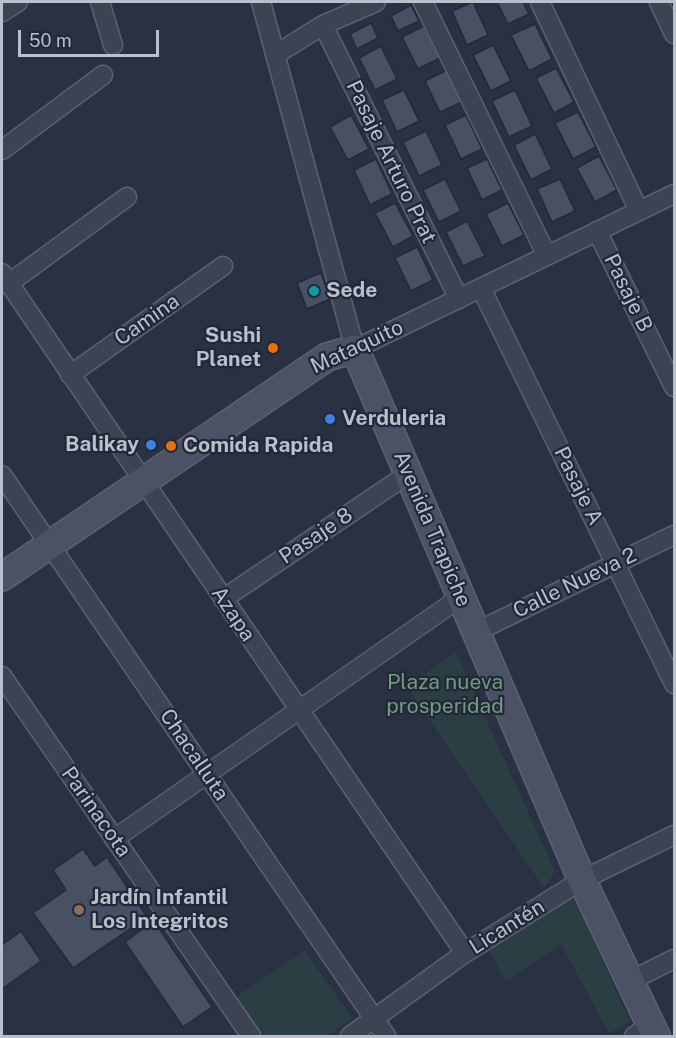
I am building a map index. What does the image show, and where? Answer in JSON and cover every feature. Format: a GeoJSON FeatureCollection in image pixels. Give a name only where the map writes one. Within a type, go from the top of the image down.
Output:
{"type":"FeatureCollection","features":[{"type":"Feature","properties":{"kind":"street"},"geometry":{"type":"LineString","coordinates":[[2,12],[18,2]]}},
{"type":"Feature","properties":{"kind":"street"},"geometry":{"type":"LineString","coordinates":[[100,2],[113,45]]}},
{"type":"Feature","properties":{"kind":"street","name":"Avenida Trapiche"},"geometry":{"type":"LineString","coordinates":[[261,2],[355,349],[582,880],[630,981],[647,1032]]}},
{"type":"Feature","properties":{"kind":"street"},"geometry":{"type":"LineString","coordinates":[[275,55],[323,25],[376,2]]}},
{"type":"Feature","properties":{"kind":"street"},"geometry":{"type":"LineString","coordinates":[[423,2],[547,256]]}},
{"type":"Feature","properties":{"kind":"street"},"geometry":{"type":"LineString","coordinates":[[540,2],[639,211]]}},
{"type":"Feature","properties":{"kind":"street"},"geometry":{"type":"LineString","coordinates":[[659,2],[675,34]]}},
{"type":"Feature","properties":{"kind":"street","name":"Pasaje Arturo Prat"},"geometry":{"type":"LineString","coordinates":[[323,25],[459,299]]}},
{"type":"Feature","properties":{"kind":"street"},"geometry":{"type":"LineString","coordinates":[[2,150],[103,75]]}},
{"type":"Feature","properties":{"kind":"street","name":"Mataquito"},"geometry":{"type":"LineString","coordinates":[[2,577],[143,479],[327,357],[355,349],[675,194]]}},
{"type":"Feature","properties":{"kind":"street"},"geometry":{"type":"LineString","coordinates":[[5,279],[127,196]]}},
{"type":"Feature","properties":{"kind":"street","name":"Pasaje B"},"geometry":{"type":"LineString","coordinates":[[597,231],[675,387]]}},
{"type":"Feature","properties":{"kind":"street","name":"Camina"},"geometry":{"type":"LineString","coordinates":[[70,375],[224,266]]}},
{"type":"Feature","properties":{"kind":"street","name":"Azapa"},"geometry":{"type":"LineString","coordinates":[[5,279],[465,953]]}},
{"type":"Feature","properties":{"kind":"street","name":"Pasaje A"},"geometry":{"type":"LineString","coordinates":[[481,288],[675,684]]}},
{"type":"Feature","properties":{"kind":"street","name":"Pasaje 8"},"geometry":{"type":"LineString","coordinates":[[223,599],[408,474]]}},
{"type":"Feature","properties":{"kind":"street","name":"Chacalluta"},"geometry":{"type":"LineString","coordinates":[[2,475],[386,1036]]}},
{"type":"Feature","properties":{"kind":"street","name":"Calle Nueva 2"},"geometry":{"type":"LineString","coordinates":[[477,632],[675,534]]}},
{"type":"Feature","properties":{"kind":"street"},"geometry":{"type":"LineString","coordinates":[[114,839],[461,597]]}},
{"type":"Feature","properties":{"kind":"street","name":"Parinacota"},"geometry":{"type":"LineString","coordinates":[[2,676],[251,1036]]}},
{"type":"Feature","properties":{"kind":"street","name":"Licantén"},"geometry":{"type":"LineString","coordinates":[[350,1036],[465,953],[582,880],[675,835]]}},
{"type":"Feature","properties":{"kind":"street"},"geometry":{"type":"LineString","coordinates":[[630,981],[675,958]]}},
{"type":"Feature","properties":{"kind":"green space","name":"Plaza nueva prosperidad"},"geometry":{"type":"Polygon","coordinates":[[[456,652],[555,872],[544,888],[407,687],[456,652]]]}},
{"type":"Feature","properties":{"kind":"green space"},"geometry":{"type":"Polygon","coordinates":[[[574,897],[630,1022],[609,1033],[561,944],[506,981],[489,951],[574,897]]]}},
{"type":"Feature","properties":{"kind":"green space"},"geometry":{"type":"Polygon","coordinates":[[[305,951],[352,1018],[327,1036],[258,1036],[233,999],[305,951]]]}},
{"type":"Feature","properties":{"kind":"building"},"geometry":{"type":"Polygon","coordinates":[[[473,2],[488,35],[467,45],[452,11],[473,2]]]}},
{"type":"Feature","properties":{"kind":"building"},"geometry":{"type":"Polygon","coordinates":[[[497,2],[523,2],[529,14],[508,24],[497,2]]]}},
{"type":"Feature","properties":{"kind":"building"},"geometry":{"type":"Polygon","coordinates":[[[411,5],[419,21],[398,31],[391,16],[411,5]]]}},
{"type":"Feature","properties":{"kind":"building"},"geometry":{"type":"Polygon","coordinates":[[[371,23],[378,38],[357,49],[350,34],[371,23]]]}},
{"type":"Feature","properties":{"kind":"building"},"geometry":{"type":"Polygon","coordinates":[[[535,24],[552,59],[529,71],[511,35],[535,24]]]}},
{"type":"Feature","properties":{"kind":"building"},"geometry":{"type":"Polygon","coordinates":[[[424,26],[440,58],[418,69],[402,37],[424,26]]]}},
{"type":"Feature","properties":{"kind":"building"},"geometry":{"type":"Polygon","coordinates":[[[493,45],[511,81],[491,91],[473,55],[493,45]]]}},
{"type":"Feature","properties":{"kind":"building"},"geometry":{"type":"Polygon","coordinates":[[[381,46],[397,79],[375,90],[359,58],[381,46]]]}},
{"type":"Feature","properties":{"kind":"building"},"geometry":{"type":"Polygon","coordinates":[[[556,68],[574,102],[554,113],[536,78],[556,68]]]}},
{"type":"Feature","properties":{"kind":"building"},"geometry":{"type":"Polygon","coordinates":[[[447,70],[462,102],[440,112],[425,81],[447,70]]]}},
{"type":"Feature","properties":{"kind":"building"},"geometry":{"type":"Polygon","coordinates":[[[404,90],[419,121],[397,132],[382,100],[404,90]]]}},
{"type":"Feature","properties":{"kind":"building"},"geometry":{"type":"Polygon","coordinates":[[[515,90],[532,126],[509,137],[492,101],[515,90]]]}},
{"type":"Feature","properties":{"kind":"building"},"geometry":{"type":"Polygon","coordinates":[[[578,112],[596,147],[573,159],[555,123],[578,112]]]}},
{"type":"Feature","properties":{"kind":"building"},"geometry":{"type":"Polygon","coordinates":[[[351,115],[369,149],[348,160],[330,127],[351,115]]]}},
{"type":"Feature","properties":{"kind":"building"},"geometry":{"type":"Polygon","coordinates":[[[466,115],[482,149],[461,159],[445,125],[466,115]]]}},
{"type":"Feature","properties":{"kind":"building"},"geometry":{"type":"Polygon","coordinates":[[[426,131],[442,165],[419,176],[403,142],[426,131]]]}},
{"type":"Feature","properties":{"kind":"building"},"geometry":{"type":"Polygon","coordinates":[[[535,134],[552,169],[531,180],[514,145],[535,134]]]}},
{"type":"Feature","properties":{"kind":"building"},"geometry":{"type":"Polygon","coordinates":[[[599,156],[617,190],[595,202],[577,168],[599,156]]]}},
{"type":"Feature","properties":{"kind":"building"},"geometry":{"type":"Polygon","coordinates":[[[376,159],[392,194],[370,205],[354,170],[376,159]]]}},
{"type":"Feature","properties":{"kind":"building"},"geometry":{"type":"Polygon","coordinates":[[[487,159],[502,190],[482,200],[467,168],[487,159]]]}},
{"type":"Feature","properties":{"kind":"building"},"geometry":{"type":"Polygon","coordinates":[[[445,179],[461,211],[439,222],[423,190],[445,179]]]}},
{"type":"Feature","properties":{"kind":"building"},"geometry":{"type":"Polygon","coordinates":[[[560,179],[575,211],[552,222],[537,189],[560,179]]]}},
{"type":"Feature","properties":{"kind":"building"},"geometry":{"type":"Polygon","coordinates":[[[395,203],[413,236],[393,247],[375,213],[395,203]]]}},
{"type":"Feature","properties":{"kind":"building"},"geometry":{"type":"Polygon","coordinates":[[[508,203],[524,235],[502,246],[486,214],[508,203]]]}},
{"type":"Feature","properties":{"kind":"building"},"geometry":{"type":"Polygon","coordinates":[[[467,221],[485,256],[463,266],[446,232],[467,221]]]}},
{"type":"Feature","properties":{"kind":"building"},"geometry":{"type":"Polygon","coordinates":[[[417,247],[433,280],[411,291],[395,258],[417,247]]]}},
{"type":"Feature","properties":{"kind":"building","name":"Sede"},"geometry":{"type":"Polygon","coordinates":[[[321,273],[330,299],[307,309],[297,283],[321,273]]]}},
{"type":"Feature","properties":{"kind":"building","name":"Jardín Infantil Los Integritos"},"geometry":{"type":"Polygon","coordinates":[[[83,849],[95,866],[107,857],[147,917],[73,968],[33,913],[66,890],[53,870],[83,849]]]}},
{"type":"Feature","properties":{"kind":"building"},"geometry":{"type":"Polygon","coordinates":[[[154,921],[212,1007],[183,1027],[125,942],[154,921]]]}},
{"type":"Feature","properties":{"kind":"building"},"geometry":{"type":"Polygon","coordinates":[[[21,931],[41,961],[2,989],[2,945],[21,931]]]}},
{"type":"Feature","properties":{"kind":"place","name":"Sede"},"geometry":{"type":"Point","coordinates":[314,291]}},
{"type":"Feature","properties":{"kind":"place","name":"Sushi Planet"},"geometry":{"type":"Point","coordinates":[273,348]}},
{"type":"Feature","properties":{"kind":"place","name":"Verduleria"},"geometry":{"type":"Point","coordinates":[330,419]}},
{"type":"Feature","properties":{"kind":"place","name":"Balikay"},"geometry":{"type":"Point","coordinates":[151,445]}},
{"type":"Feature","properties":{"kind":"place","name":"Comida Rapida"},"geometry":{"type":"Point","coordinates":[171,446]}},
{"type":"Feature","properties":{"kind":"place","name":"Jardín Infantil Los Integritos"},"geometry":{"type":"Point","coordinates":[79,910]}}]}
